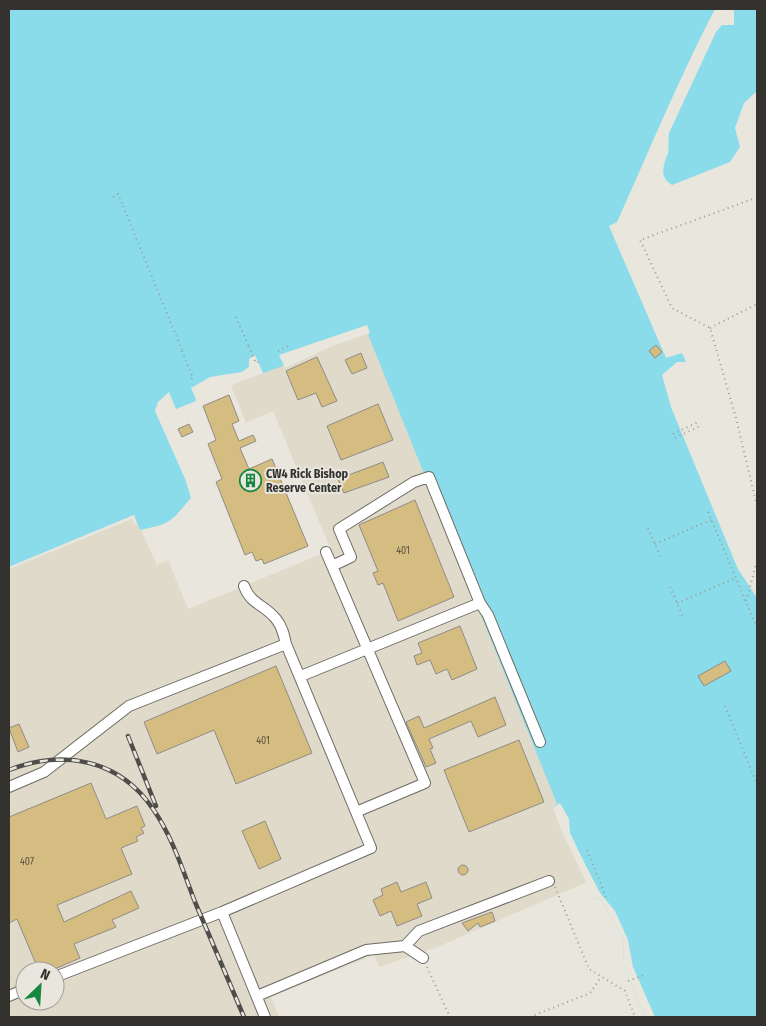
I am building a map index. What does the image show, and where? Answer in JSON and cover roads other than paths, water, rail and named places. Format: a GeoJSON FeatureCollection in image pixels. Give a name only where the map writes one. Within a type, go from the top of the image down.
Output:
{"type":"FeatureCollection","features":[{"type":"Feature","properties":{"kind":"street"},"geometry":{"type":"LineString","coordinates":[[332,566],[351,557],[340,529],[414,482],[429,477],[480,603],[488,615],[540,742]]}},
{"type":"Feature","properties":{"kind":"street"},"geometry":{"type":"LineString","coordinates":[[326,552],[425,783],[356,812]]}},
{"type":"Feature","properties":{"kind":"street"},"geometry":{"type":"LineString","coordinates":[[65,973],[222,912],[371,848],[301,676],[286,644],[283,629],[276,618],[249,599],[244,586]]}},
{"type":"Feature","properties":{"kind":"street"},"geometry":{"type":"LineString","coordinates":[[301,676],[480,603]]}},
{"type":"Feature","properties":{"kind":"street"},"geometry":{"type":"LineString","coordinates":[[9,787],[44,772],[129,706],[286,644]]}},
{"type":"Feature","properties":{"kind":"street"},"geometry":{"type":"LineString","coordinates":[[405,946],[419,931],[549,881]]}},
{"type":"Feature","properties":{"kind":"street"},"geometry":{"type":"LineString","coordinates":[[222,912],[265,1017]]}},
{"type":"Feature","properties":{"kind":"street"},"geometry":{"type":"LineString","coordinates":[[257,996],[366,950],[405,946],[423,958]]}},
{"type":"Feature","properties":{"kind":"water"},"geometry":{"type":"Polygon","coordinates":[[[9,9],[715,9],[677,88],[617,222],[609,226],[666,358],[682,353],[686,362],[678,364],[673,379],[740,544],[757,576],[757,1017],[645,1017],[623,963],[624,939],[600,898],[594,899],[553,808],[557,804],[367,332],[331,344],[286,365],[195,397],[196,401],[176,409],[175,418],[167,419],[191,498],[170,520],[140,530],[134,515],[9,567],[9,9]]]}},
{"type":"Feature","properties":{"kind":"water"},"geometry":{"type":"Polygon","coordinates":[[[734,9],[757,9],[757,91],[744,103],[735,128],[740,147],[730,162],[672,185],[665,178],[663,170],[668,153],[669,133],[716,32],[722,25],[734,25],[734,9]]]}},
{"type":"Feature","properties":{"kind":"railway"},"geometry":{"type":"LineString","coordinates":[[128,736],[156,806]]}},
{"type":"Feature","properties":{"kind":"railway"},"geometry":{"type":"LineString","coordinates":[[9,770],[50,760],[88,763],[107,769],[124,779],[139,792],[160,819],[171,842],[244,1017]]}},
{"type":"Feature","properties":{"kind":"place","name":"CW4 Rick Bishop Reserve Center"},"geometry":{"type":"Point","coordinates":[250,481]}}]}
